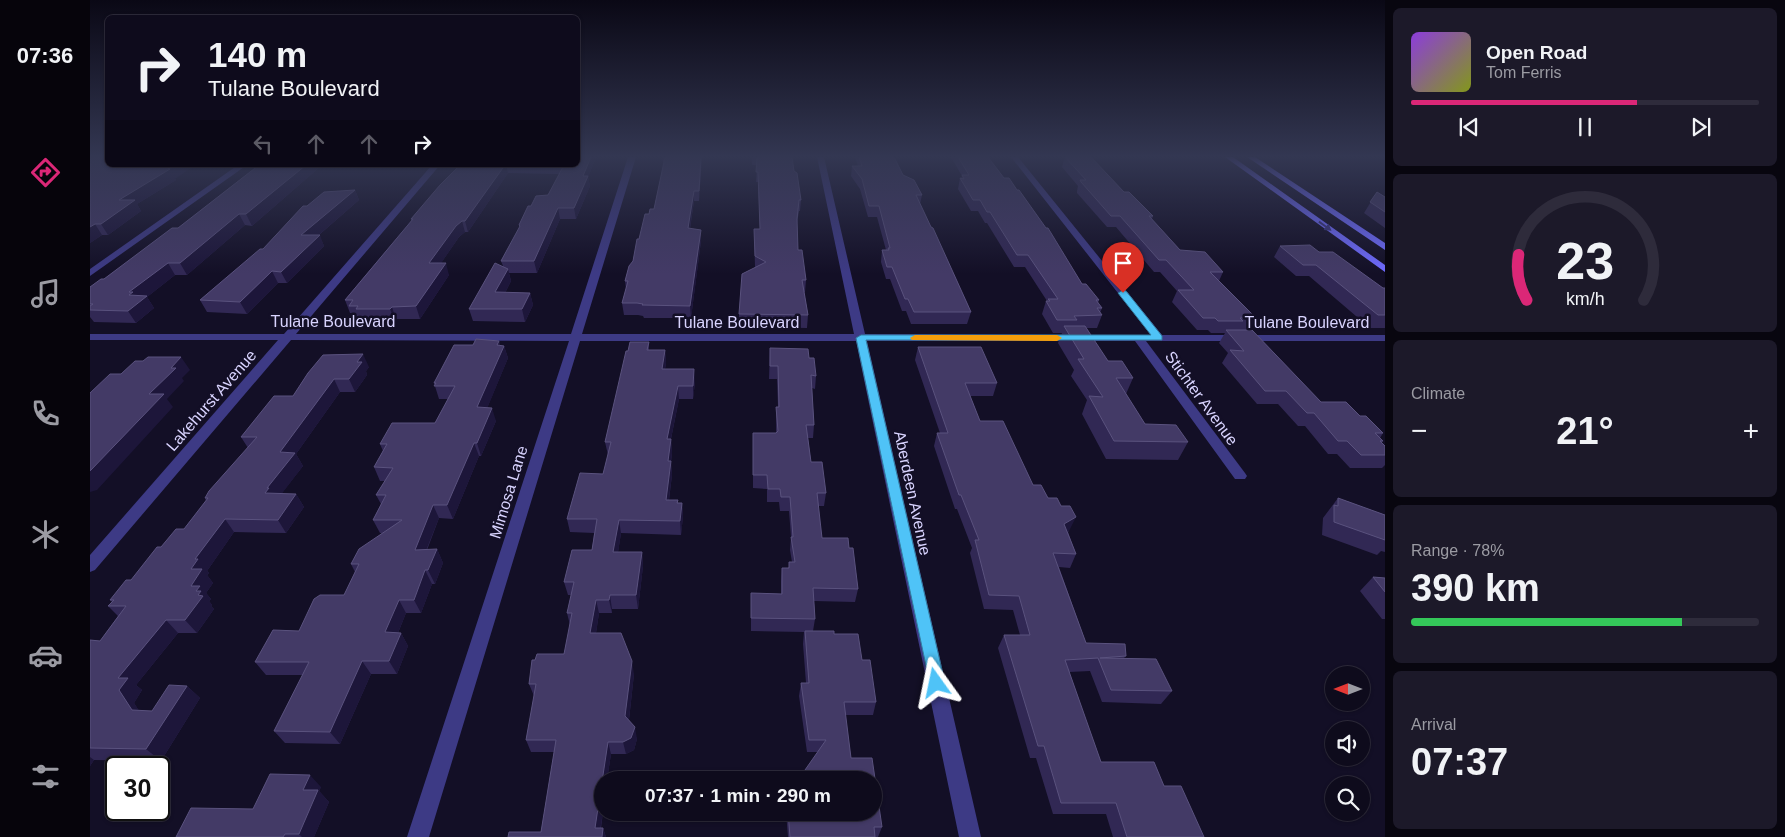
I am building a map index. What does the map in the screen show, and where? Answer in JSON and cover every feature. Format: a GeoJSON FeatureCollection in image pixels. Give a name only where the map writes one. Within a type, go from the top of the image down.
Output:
{"type":"FeatureCollection","features":[{"type":"Feature","properties":{"kind":"main road"},"geometry":{"type":"LineString","coordinates":[[1284,196],[1385,269]]}},
{"type":"Feature","properties":{"kind":"main road"},"geometry":{"type":"LineString","coordinates":[[1310,196],[1385,247]]}},
{"type":"Feature","properties":{"kind":"street"},"geometry":{"type":"LineString","coordinates":[[90,273],[199,196]]}},
{"type":"Feature","properties":{"kind":"street","name":"Lakehurst Avenue"},"geometry":{"type":"LineString","coordinates":[[90,566],[409,196]]}},
{"type":"Feature","properties":{"kind":"street","name":"Mimosa Lane"},"geometry":{"type":"LineString","coordinates":[[418,837],[619,196]]}},
{"type":"Feature","properties":{"kind":"street","name":"Aberdeen Avenue"},"geometry":{"type":"LineString","coordinates":[[830,196],[970,837]]}},
{"type":"Feature","properties":{"kind":"street","name":"Stichter Avenue"},"geometry":{"type":"LineString","coordinates":[[1047,196],[1159,338]]}},
{"type":"Feature","properties":{"kind":"street","name":"Tulane Boulevard"},"geometry":{"type":"LineString","coordinates":[[90,336],[1385,338]]}},
{"type":"Feature","properties":{"kind":"street","name":"Stichter Avenue"},"geometry":{"type":"LineString","coordinates":[[1138,338],[1240,476]]}},
{"type":"Feature","properties":{"kind":"building"},"geometry":{"type":"Polygon","coordinates":[[[90,196],[125,196],[119,200],[135,200],[101,224],[95,224],[90,227],[90,196]]]}},
{"type":"Feature","properties":{"kind":"building"},"geometry":{"type":"Polygon","coordinates":[[[219,196],[268,196],[246,214],[239,214],[180,263],[168,263],[129,292],[133,292],[129,295],[147,296],[128,311],[90,310],[90,306],[93,304],[90,304],[90,287],[104,279],[172,228],[178,228],[219,196]]]}},
{"type":"Feature","properties":{"kind":"building"},"geometry":{"type":"Polygon","coordinates":[[[319,196],[348,196],[301,235],[320,235],[281,272],[272,271],[240,302],[200,300],[260,249],[263,249],[303,206],[307,206],[319,196]]]}},
{"type":"Feature","properties":{"kind":"building"},"geometry":{"type":"Polygon","coordinates":[[[431,196],[483,196],[465,221],[456,226],[429,263],[446,263],[416,306],[392,307],[390,309],[356,309],[358,306],[349,306],[353,300],[345,300],[413,219],[411,219],[431,196]]]}},
{"type":"Feature","properties":{"kind":"building"},"geometry":{"type":"Polygon","coordinates":[[[536,196],[579,196],[574,208],[558,208],[534,261],[501,261],[520,226],[528,206],[531,206],[536,196]]]}},
{"type":"Feature","properties":{"kind":"building"},"geometry":{"type":"Polygon","coordinates":[[[657,196],[693,196],[688,228],[701,230],[690,306],[622,303],[628,281],[625,281],[629,266],[633,261],[637,239],[639,239],[645,214],[649,214],[650,209],[654,209],[657,196]]]}},
{"type":"Feature","properties":{"kind":"building"},"geometry":{"type":"Polygon","coordinates":[[[759,196],[800,196],[797,219],[798,250],[802,250],[806,280],[802,280],[808,315],[739,314],[742,274],[766,262],[755,256],[754,229],[760,229],[759,196]]]}},
{"type":"Feature","properties":{"kind":"building"},"geometry":{"type":"Polygon","coordinates":[[[866,196],[916,196],[971,312],[914,312],[908,299],[905,299],[892,267],[887,267],[882,250],[889,250],[888,248],[890,248],[879,206],[869,206],[866,196]]]}},
{"type":"Feature","properties":{"kind":"building"},"geometry":{"type":"Polygon","coordinates":[[[971,196],[1023,196],[1046,228],[1048,228],[1082,284],[1086,284],[1099,300],[1096,300],[1102,308],[1097,308],[1102,315],[1074,316],[1077,320],[1057,320],[1046,301],[1050,301],[1048,299],[1058,299],[1028,255],[1017,255],[990,212],[987,212],[980,200],[973,200],[971,196]]]}},
{"type":"Feature","properties":{"kind":"building"},"geometry":{"type":"Polygon","coordinates":[[[1093,196],[1133,196],[1153,216],[1149,216],[1180,250],[1205,252],[1223,272],[1210,272],[1256,318],[1240,318],[1243,321],[1218,321],[1215,318],[1203,318],[1178,290],[1194,290],[1166,260],[1159,260],[1120,216],[1111,216],[1093,196]]]}},
{"type":"Feature","properties":{"kind":"building"},"geometry":{"type":"Polygon","coordinates":[[[1374,196],[1385,197],[1385,212],[1370,202],[1374,196]]]}},
{"type":"Feature","properties":{"kind":"building"},"geometry":{"type":"Polygon","coordinates":[[[1310,245],[1319,252],[1333,252],[1385,288],[1385,315],[1378,315],[1316,265],[1303,265],[1280,246],[1310,245]]]}},
{"type":"Feature","properties":{"kind":"building"},"geometry":{"type":"Polygon","coordinates":[[[495,263],[508,269],[495,292],[530,293],[522,309],[469,309],[495,263]]]}},
{"type":"Feature","properties":{"kind":"building"},"geometry":{"type":"Polygon","coordinates":[[[1064,326],[1085,326],[1108,361],[1122,361],[1133,378],[1116,378],[1145,424],[1176,425],[1188,442],[1114,441],[1089,396],[1103,397],[1078,359],[1084,359],[1064,326]]]}},
{"type":"Feature","properties":{"kind":"building"},"geometry":{"type":"Polygon","coordinates":[[[1226,330],[1252,330],[1321,402],[1346,402],[1360,416],[1366,416],[1383,433],[1375,433],[1383,441],[1380,441],[1385,446],[1385,455],[1361,455],[1347,441],[1338,441],[1314,413],[1307,413],[1286,391],[1265,391],[1230,350],[1244,351],[1226,330]]]}},
{"type":"Feature","properties":{"kind":"building"},"geometry":{"type":"Polygon","coordinates":[[[476,339],[499,341],[497,345],[504,346],[477,407],[492,408],[477,443],[474,443],[447,505],[433,505],[415,550],[437,549],[428,570],[425,570],[414,600],[399,600],[385,632],[401,633],[389,661],[362,661],[330,732],[274,731],[309,662],[255,662],[273,630],[299,631],[314,599],[320,595],[344,595],[359,564],[351,564],[359,549],[402,520],[373,520],[386,495],[376,495],[393,468],[374,467],[387,444],[380,444],[392,423],[435,423],[455,386],[434,386],[436,383],[434,383],[454,345],[473,345],[476,339]]]}},
{"type":"Feature","properties":{"kind":"building"},"geometry":{"type":"Polygon","coordinates":[[[630,342],[649,342],[647,350],[665,350],[662,369],[694,369],[693,386],[678,386],[667,439],[671,439],[668,461],[671,461],[666,500],[678,500],[677,503],[682,503],[680,521],[619,520],[613,552],[642,552],[636,595],[610,595],[609,600],[596,600],[590,633],[621,633],[632,661],[625,716],[635,727],[631,738],[623,742],[608,742],[604,771],[594,771],[594,821],[596,821],[595,828],[603,828],[602,837],[508,837],[509,832],[541,832],[556,740],[526,740],[536,684],[529,684],[532,660],[535,660],[537,654],[564,654],[572,613],[567,613],[574,582],[564,582],[572,550],[592,550],[597,519],[567,519],[580,473],[603,474],[611,442],[605,442],[626,351],[628,351],[630,342]]]}},
{"type":"Feature","properties":{"kind":"building"},"geometry":{"type":"Polygon","coordinates":[[[918,347],[981,347],[997,383],[965,383],[980,421],[1003,421],[1033,485],[1041,485],[1048,498],[1057,498],[1061,506],[1070,506],[1076,517],[1064,524],[1076,554],[1053,553],[1086,643],[1125,644],[1126,656],[1100,658],[1156,659],[1172,691],[1111,690],[1098,658],[1065,660],[1101,762],[1154,762],[1164,786],[1181,786],[1204,837],[1127,837],[1116,803],[1061,803],[1044,746],[1038,746],[1004,635],[1030,635],[1019,596],[989,595],[975,540],[979,540],[961,495],[959,495],[937,433],[948,433],[918,347]]]}},
{"type":"Feature","properties":{"kind":"building"},"geometry":{"type":"Polygon","coordinates":[[[770,348],[808,349],[809,358],[814,358],[816,376],[811,375],[814,425],[806,425],[811,462],[822,462],[826,493],[817,493],[822,538],[848,538],[849,548],[853,548],[858,589],[813,588],[815,619],[751,618],[751,593],[782,594],[782,568],[789,568],[789,562],[795,562],[791,537],[793,537],[790,497],[781,497],[780,489],[768,489],[767,475],[753,475],[753,433],[776,433],[778,431],[776,407],[779,407],[778,366],[770,366],[770,348]]]}},
{"type":"Feature","properties":{"kind":"building"},"geometry":{"type":"Polygon","coordinates":[[[363,354],[357,362],[362,362],[349,379],[334,379],[280,452],[295,453],[265,493],[296,494],[278,520],[225,519],[195,559],[198,559],[191,569],[202,569],[191,586],[200,586],[196,591],[201,591],[198,595],[203,596],[185,620],[166,620],[118,678],[128,678],[119,690],[132,710],[152,711],[169,685],[187,686],[146,749],[90,748],[90,640],[100,641],[126,606],[108,606],[114,600],[110,600],[126,580],[131,580],[157,547],[161,547],[176,529],[184,529],[208,498],[205,498],[209,491],[257,437],[241,437],[274,396],[293,396],[323,355],[363,354]]]}},
{"type":"Feature","properties":{"kind":"building"},"geometry":{"type":"Polygon","coordinates":[[[148,357],[181,357],[171,368],[176,368],[149,394],[164,394],[90,471],[90,393],[110,374],[121,374],[135,361],[143,361],[148,357]]]}},
{"type":"Feature","properties":{"kind":"building"},"geometry":{"type":"Polygon","coordinates":[[[1338,498],[1385,515],[1385,540],[1334,522],[1334,505],[1338,506],[1338,498]]]}},
{"type":"Feature","properties":{"kind":"building"},"geometry":{"type":"Polygon","coordinates":[[[1373,577],[1385,578],[1385,592],[1373,577]]]}},
{"type":"Feature","properties":{"kind":"building"},"geometry":{"type":"Polygon","coordinates":[[[805,631],[834,631],[834,634],[858,634],[862,660],[870,660],[876,702],[844,702],[851,758],[872,758],[874,771],[804,771],[826,740],[809,740],[801,683],[809,683],[805,631]]]}},
{"type":"Feature","properties":{"kind":"building"},"geometry":{"type":"Polygon","coordinates":[[[270,774],[310,775],[303,790],[318,790],[299,834],[285,834],[283,837],[176,837],[191,808],[253,809],[270,774]]]}},
{"type":"Feature","properties":{"kind":"building"},"geometry":{"type":"Polygon","coordinates":[[[789,821],[881,821],[882,827],[874,827],[875,837],[790,837],[789,821]]]}},
{"type":"Feature","properties":{"kind":"slow traffic"},"geometry":{"type":"LineString","coordinates":[[915,338],[1057,338]]}},
{"type":"Feature","properties":{"kind":"route"},"geometry":{"type":"LineString","coordinates":[[936,683],[861,338],[1159,338],[1123,293]]}}]}
